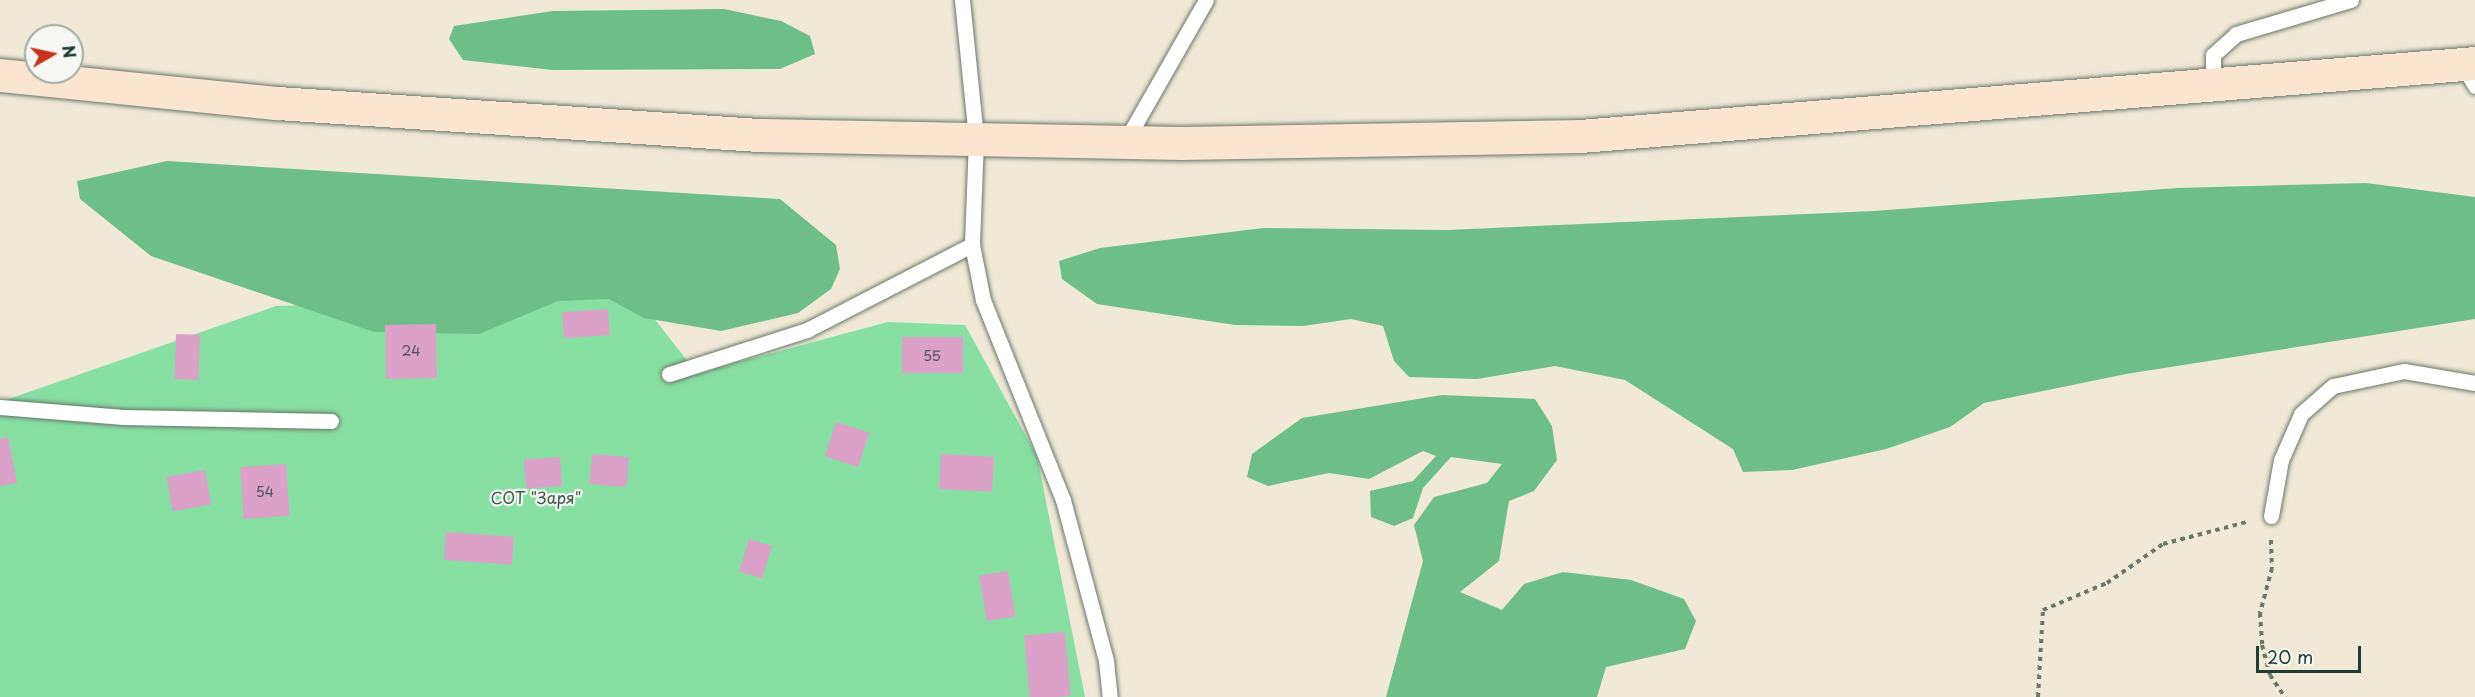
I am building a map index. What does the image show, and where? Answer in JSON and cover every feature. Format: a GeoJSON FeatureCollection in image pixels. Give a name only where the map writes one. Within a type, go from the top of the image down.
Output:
{"type":"FeatureCollection","features":[{"type":"Feature","properties":{"kind":"main road"},"geometry":{"type":"LineString","coordinates":[[0,75],[511,120],[976,140],[1125,142],[1581,136],[2212,86],[2471,71]]}},
{"type":"Feature","properties":{"kind":"lane"},"geometry":{"type":"LineString","coordinates":[[962,0],[976,140],[972,245],[983,300],[1063,500],[1106,662],[1110,697]]}},
{"type":"Feature","properties":{"kind":"lane"},"geometry":{"type":"LineString","coordinates":[[1125,142],[1206,0]]}},
{"type":"Feature","properties":{"kind":"lane"},"geometry":{"type":"LineString","coordinates":[[2212,86],[2213,55],[2236,34],[2352,0]]}},
{"type":"Feature","properties":{"kind":"lane"},"geometry":{"type":"LineString","coordinates":[[669,374],[807,330],[972,245]]}},
{"type":"Feature","properties":{"kind":"lane"},"geometry":{"type":"LineString","coordinates":[[2271,516],[2281,460],[2301,414],[2333,386],[2404,371],[2475,382]]}},
{"type":"Feature","properties":{"kind":"lane"},"geometry":{"type":"LineString","coordinates":[[0,407],[124,417],[331,421]]}},
{"type":"Feature","properties":{"kind":"path"},"geometry":{"type":"LineString","coordinates":[[2038,697],[2043,610],[2107,583],[2163,543],[2271,516],[2272,568],[2260,613],[2262,645],[2270,675],[2286,697]]}},
{"type":"Feature","properties":{"kind":"green space"},"geometry":{"type":"Polygon","coordinates":[[[724,9],[781,21],[810,36],[815,54],[780,69],[553,70],[463,60],[449,39],[454,26],[553,11],[724,9]]]}},
{"type":"Feature","properties":{"kind":"green space"},"geometry":{"type":"Polygon","coordinates":[[[167,161],[780,199],[836,245],[840,269],[831,289],[798,313],[721,331],[644,318],[609,299],[558,301],[479,334],[374,332],[151,256],[80,199],[77,181],[167,161]]]}},
{"type":"Feature","properties":{"kind":"green space"},"geometry":{"type":"Polygon","coordinates":[[[2366,183],[2475,197],[2475,319],[2126,374],[1984,403],[1950,427],[1886,449],[1792,470],[1743,472],[1733,449],[1625,380],[1555,366],[1477,379],[1409,377],[1394,361],[1383,326],[1351,319],[1303,326],[1235,325],[1097,304],[1062,279],[1059,261],[1100,248],[1263,228],[1447,230],[1874,211],[2177,188],[2366,183]]]}},
{"type":"Feature","properties":{"kind":"green space","name":"СОТ \"Заря\""},"geometry":{"type":"Polygon","coordinates":[[[634,293],[697,373],[888,322],[965,325],[1037,456],[1085,697],[0,697],[0,402],[276,306],[634,293]]]}},
{"type":"Feature","properties":{"kind":"green space"},"geometry":{"type":"Polygon","coordinates":[[[1442,395],[1535,399],[1552,426],[1557,460],[1534,491],[1509,501],[1499,561],[1460,592],[1502,610],[1524,584],[1563,572],[1631,580],[1684,599],[1696,621],[1685,649],[1606,667],[1597,697],[1386,697],[1423,561],[1414,525],[1434,497],[1487,483],[1502,464],[1451,457],[1423,488],[1413,518],[1394,526],[1371,517],[1370,491],[1413,481],[1436,456],[1423,451],[1369,479],[1329,473],[1268,486],[1247,477],[1252,454],[1302,418],[1442,395]]]}},
{"type":"Feature","properties":{"kind":"building"},"geometry":{"type":"Polygon","coordinates":[[[608,309],[610,335],[564,338],[562,312],[608,309]]]}},
{"type":"Feature","properties":{"kind":"building"},"geometry":{"type":"Polygon","coordinates":[[[436,324],[437,378],[386,379],[385,325],[436,324]]]}},
{"type":"Feature","properties":{"kind":"building"},"geometry":{"type":"Polygon","coordinates":[[[176,334],[200,335],[198,380],[174,379],[176,334]]]}},
{"type":"Feature","properties":{"kind":"building"},"geometry":{"type":"Polygon","coordinates":[[[902,337],[963,337],[963,373],[902,373],[902,337]]]}},
{"type":"Feature","properties":{"kind":"building"},"geometry":{"type":"Polygon","coordinates":[[[836,422],[869,433],[858,467],[825,456],[836,422]]]}},
{"type":"Feature","properties":{"kind":"building"},"geometry":{"type":"Polygon","coordinates":[[[8,437],[17,483],[0,486],[0,439],[8,437]]]}},
{"type":"Feature","properties":{"kind":"building"},"geometry":{"type":"Polygon","coordinates":[[[592,454],[629,457],[626,487],[589,484],[592,454]]]}},
{"type":"Feature","properties":{"kind":"building"},"geometry":{"type":"Polygon","coordinates":[[[941,454],[994,457],[992,492],[939,489],[941,454]]]}},
{"type":"Feature","properties":{"kind":"building"},"geometry":{"type":"Polygon","coordinates":[[[560,457],[562,486],[526,488],[524,460],[560,457]]]}},
{"type":"Feature","properties":{"kind":"building"},"geometry":{"type":"Polygon","coordinates":[[[286,464],[290,516],[244,519],[240,467],[286,464]]]}},
{"type":"Feature","properties":{"kind":"building"},"geometry":{"type":"Polygon","coordinates":[[[205,470],[211,504],[173,511],[167,477],[205,470]]]}},
{"type":"Feature","properties":{"kind":"building"},"geometry":{"type":"Polygon","coordinates":[[[446,532],[514,537],[512,565],[444,560],[446,532]]]}},
{"type":"Feature","properties":{"kind":"building"},"geometry":{"type":"Polygon","coordinates":[[[749,539],[772,546],[762,579],[739,572],[749,539]]]}},
{"type":"Feature","properties":{"kind":"building"},"geometry":{"type":"Polygon","coordinates":[[[1008,571],[1015,616],[987,621],[979,576],[1008,571]]]}},
{"type":"Feature","properties":{"kind":"building"},"geometry":{"type":"Polygon","coordinates":[[[1065,632],[1071,696],[1030,697],[1024,636],[1065,632]]]}}]}
